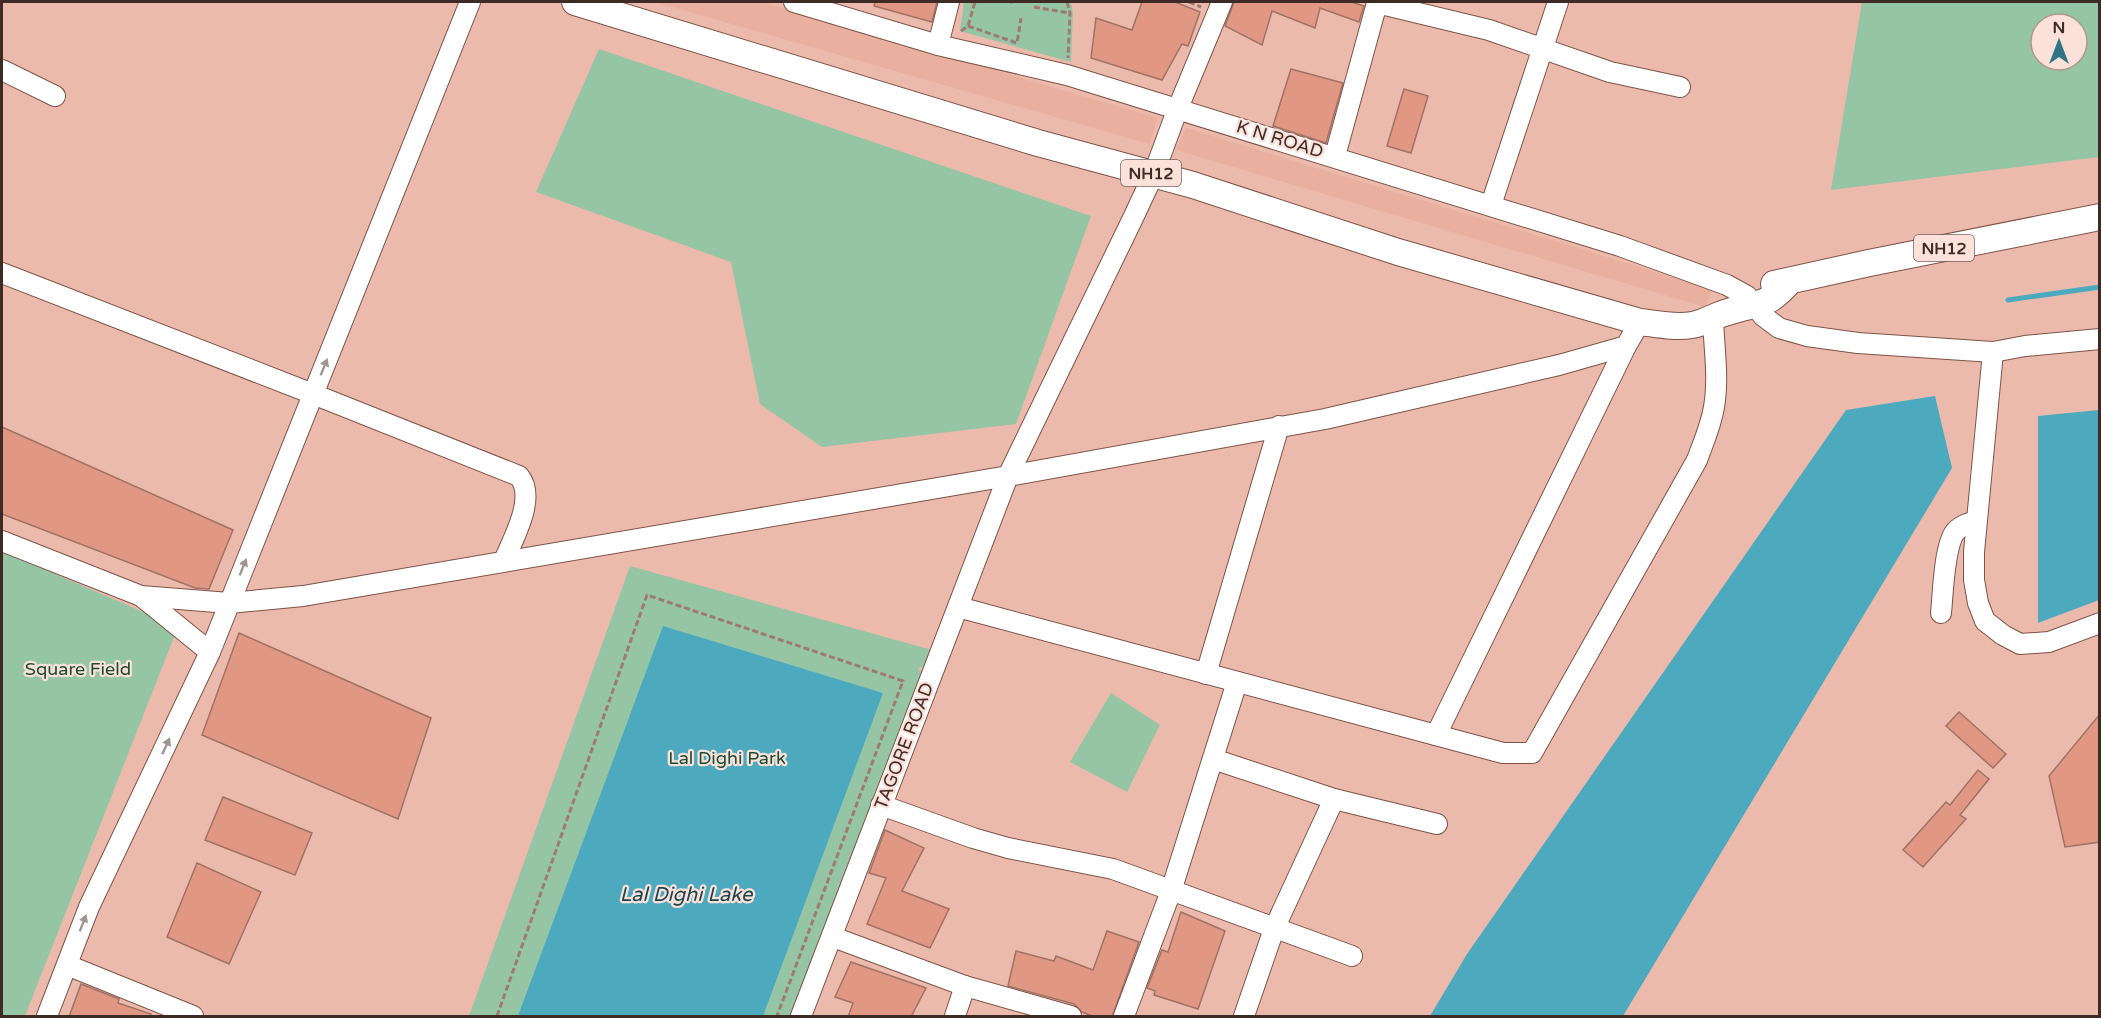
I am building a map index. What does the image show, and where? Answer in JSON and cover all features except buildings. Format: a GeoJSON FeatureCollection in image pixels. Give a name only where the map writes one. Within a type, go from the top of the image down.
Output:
{"type":"FeatureCollection","features":[{"type":"Feature","properties":{"kind":"main road","name":"NH12"},"geometry":{"type":"LineString","coordinates":[[575,2],[1038,143],[1154,173],[1398,252],[1641,322],[1675,326],[1693,325],[1752,301],[1777,296],[1789,282],[1869,263],[2100,217]]}},
{"type":"Feature","properties":{"kind":"street"},"geometry":{"type":"LineString","coordinates":[[47,1017],[89,907],[210,652],[470,2]]}},
{"type":"Feature","properties":{"kind":"street"},"geometry":{"type":"LineString","coordinates":[[938,45],[949,2]]}},
{"type":"Feature","properties":{"kind":"street","name":"TAGORE ROAD"},"geometry":{"type":"LineString","coordinates":[[801,1017],[1008,476],[1154,173],[1222,2]]}},
{"type":"Feature","properties":{"kind":"street"},"geometry":{"type":"LineString","coordinates":[[1335,156],[1375,2],[1489,30],[1610,72],[1680,87]]}},
{"type":"Feature","properties":{"kind":"street"},"geometry":{"type":"LineString","coordinates":[[1491,205],[1558,2]]}},
{"type":"Feature","properties":{"kind":"street","name":"K N ROAD"},"geometry":{"type":"LineString","coordinates":[[802,3],[938,45],[1067,75],[1620,246],[1726,285],[1752,301],[1763,316],[1779,328],[1807,336],[1858,343],[1993,352],[2025,346],[2100,339]]}},
{"type":"Feature","properties":{"kind":"street"},"geometry":{"type":"LineString","coordinates":[[2,70],[55,96]]}},
{"type":"Feature","properties":{"kind":"street"},"geometry":{"type":"LineString","coordinates":[[2,273],[519,476],[524,483],[527,495],[504,561]]}},
{"type":"Feature","properties":{"kind":"street"},"geometry":{"type":"LineString","coordinates":[[958,607],[1503,753],[1532,753],[1697,460],[1714,406],[1720,315]]}},
{"type":"Feature","properties":{"kind":"street"},"geometry":{"type":"LineString","coordinates":[[1436,735],[1626,346],[1641,322]]}},
{"type":"Feature","properties":{"kind":"street"},"geometry":{"type":"LineString","coordinates":[[141,596],[228,603],[303,596],[1008,476],[1325,419],[1512,376],[1626,346]]}},
{"type":"Feature","properties":{"kind":"street"},"geometry":{"type":"LineString","coordinates":[[1993,352],[1976,521],[1974,580],[1978,603],[1985,621],[2020,644],[2049,642],[2100,622]]}},
{"type":"Feature","properties":{"kind":"street"},"geometry":{"type":"LineString","coordinates":[[1206,674],[1279,426]]}},
{"type":"Feature","properties":{"kind":"street"},"geometry":{"type":"LineString","coordinates":[[1941,613],[1946,564],[1954,534],[1965,524],[1976,521]]}},
{"type":"Feature","properties":{"kind":"street"},"geometry":{"type":"LineString","coordinates":[[2,540],[141,596],[210,652]]}},
{"type":"Feature","properties":{"kind":"street"},"geometry":{"type":"LineString","coordinates":[[1124,1017],[1171,891],[1237,682]]}},
{"type":"Feature","properties":{"kind":"street"},"geometry":{"type":"LineString","coordinates":[[1213,759],[1334,799],[1437,824]]}},
{"type":"Feature","properties":{"kind":"street"},"geometry":{"type":"LineString","coordinates":[[1244,1017],[1274,928],[1334,799]]}},
{"type":"Feature","properties":{"kind":"street"},"geometry":{"type":"LineString","coordinates":[[881,805],[1008,848],[1113,868],[1352,956]]}},
{"type":"Feature","properties":{"kind":"street"},"geometry":{"type":"LineString","coordinates":[[833,937],[965,986],[1071,1017]]}},
{"type":"Feature","properties":{"kind":"street"},"geometry":{"type":"LineString","coordinates":[[67,964],[193,1017]]}},
{"type":"Feature","properties":{"kind":"street"},"geometry":{"type":"LineString","coordinates":[[955,1017],[965,986]]}},
{"type":"Feature","properties":{"kind":"path"},"geometry":{"type":"LineString","coordinates":[[1067,2],[1070,13],[1067,75]]}},
{"type":"Feature","properties":{"kind":"path"},"geometry":{"type":"LineString","coordinates":[[1034,7],[1070,13]]}},
{"type":"Feature","properties":{"kind":"path"},"geometry":{"type":"LineString","coordinates":[[968,26],[1017,43],[1021,18]]}},
{"type":"Feature","properties":{"kind":"path"},"geometry":{"type":"LineString","coordinates":[[497,1017],[647,595],[903,681],[777,1017]]}},
{"type":"Feature","properties":{"kind":"shaded area"},"geometry":{"type":"Polygon","coordinates":[[[655,2],[762,2],[1158,118],[1149,144],[655,2]]]}},
{"type":"Feature","properties":{"kind":"shaded area"},"geometry":{"type":"Polygon","coordinates":[[[1186,128],[1712,289],[1705,307],[1176,150],[1186,128]]]}},
{"type":"Feature","properties":{"kind":"green space"},"geometry":{"type":"Polygon","coordinates":[[[964,2],[1071,2],[1073,13],[1071,62],[960,31],[964,2]]]}},
{"type":"Feature","properties":{"kind":"green space"},"geometry":{"type":"Polygon","coordinates":[[[1862,2],[2099,2],[2099,157],[1831,190],[1862,2]]]}},
{"type":"Feature","properties":{"kind":"green space"},"geometry":{"type":"Polygon","coordinates":[[[599,49],[1091,216],[1016,424],[822,447],[760,404],[731,262],[536,192],[599,49]]]}},
{"type":"Feature","properties":{"kind":"green space","name":"Square Field"},"geometry":{"type":"Polygon","coordinates":[[[2,551],[178,627],[25,1016],[2,1016],[2,551]]]}},
{"type":"Feature","properties":{"kind":"green space","name":"Lal Dighi Lake"},"geometry":{"type":"Polygon","coordinates":[[[630,566],[932,650],[927,668],[920,667],[919,670],[924,672],[793,1016],[469,1016],[630,566]]]}},
{"type":"Feature","properties":{"kind":"green space"},"geometry":{"type":"Polygon","coordinates":[[[1111,693],[1160,725],[1127,792],[1070,762],[1111,693]]]}},
{"type":"Feature","properties":{"kind":"water"},"geometry":{"type":"Polygon","coordinates":[[[1935,396],[1952,468],[1623,1016],[1430,1016],[1467,954],[1846,410],[1935,396]]]}},
{"type":"Feature","properties":{"kind":"water"},"geometry":{"type":"Polygon","coordinates":[[[2099,410],[2099,600],[2038,623],[2038,416],[2099,410]]]}},
{"type":"Feature","properties":{"kind":"water","name":"Lal Dighi Lake"},"geometry":{"type":"Polygon","coordinates":[[[663,626],[883,693],[763,1016],[518,1016],[663,626]]]}},
{"type":"Feature","properties":{"kind":"waterway"},"geometry":{"type":"LineString","coordinates":[[2008,300],[2100,287]]}},
{"type":"Feature","properties":{"kind":"park label","name":"Lal Dighi Park"},"geometry":{"type":"Point","coordinates":[727,758]}}]}
